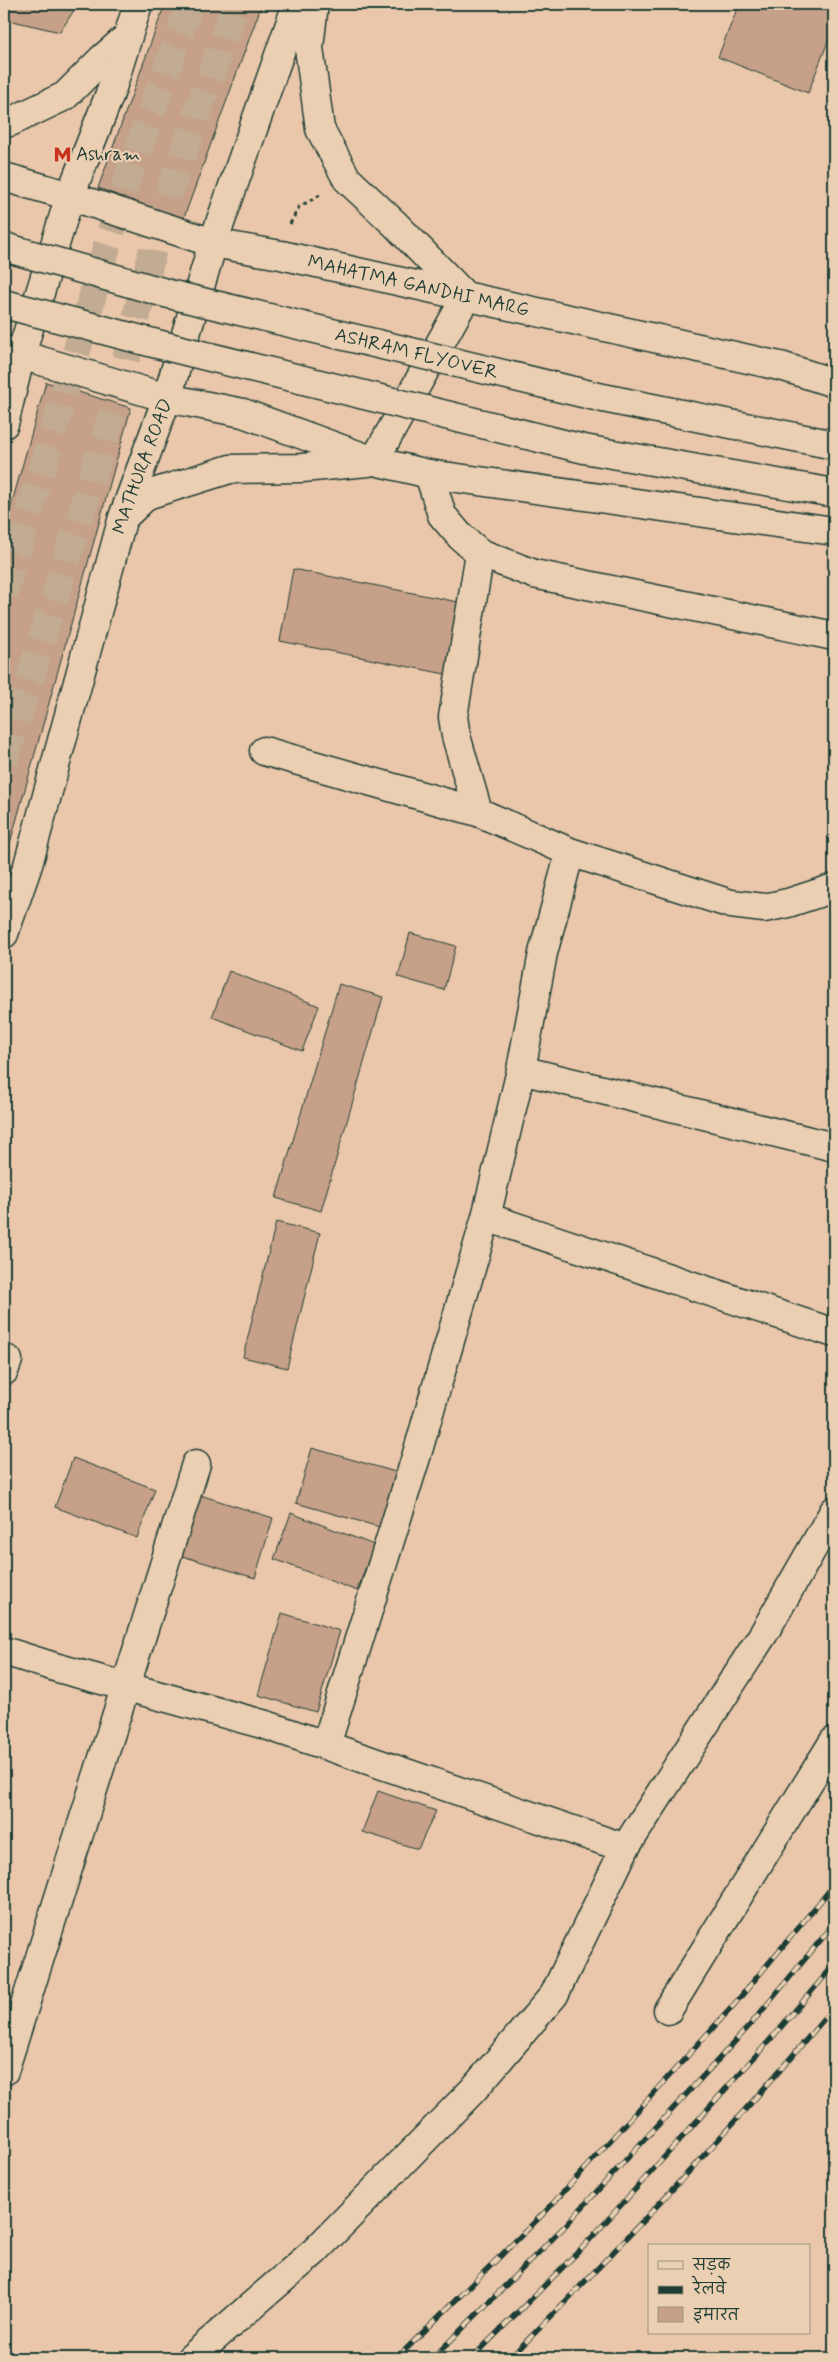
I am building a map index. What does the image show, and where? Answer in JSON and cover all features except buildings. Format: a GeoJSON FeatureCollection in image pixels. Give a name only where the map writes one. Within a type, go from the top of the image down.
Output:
{"type":"FeatureCollection","features":[{"type":"Feature","properties":{"kind":"main road"},"geometry":{"type":"LineString","coordinates":[[4,424],[12,352],[110,91],[138,4]]}},
{"type":"Feature","properties":{"kind":"main road","name":"MATHURA ROAD"},"geometry":{"type":"LineString","coordinates":[[4,934],[28,865],[124,517],[167,398],[213,243],[297,4]]}},
{"type":"Feature","properties":{"kind":"main road"},"geometry":{"type":"LineString","coordinates":[[314,4],[309,48],[320,129],[348,179],[466,297],[374,461]]}},
{"type":"Feature","properties":{"kind":"main road"},"geometry":{"type":"LineString","coordinates":[[4,122],[10,122],[65,96],[126,38]]}},
{"type":"Feature","properties":{"kind":"main road","name":"MAHATMA GANDHI MARG"},"geometry":{"type":"LineString","coordinates":[[4,178],[70,196],[213,243],[281,255],[784,367],[834,383]]}},
{"type":"Feature","properties":{"kind":"main road","name":"ASHRAM FLYOVER"},"geometry":{"type":"LineString","coordinates":[[4,247],[169,294],[584,394],[834,446]]}},
{"type":"Feature","properties":{"kind":"main road"},"geometry":{"type":"LineString","coordinates":[[4,304],[156,344],[584,449],[834,493]]}},
{"type":"Feature","properties":{"kind":"main road"},"geometry":{"type":"LineString","coordinates":[[12,352],[167,398],[243,412],[374,461],[429,474],[834,531]]}},
{"type":"Feature","properties":{"kind":"main road"},"geometry":{"type":"LineString","coordinates":[[124,517],[147,495],[230,469],[302,468],[374,461]]}},
{"type":"Feature","properties":{"kind":"main road"},"geometry":{"type":"LineString","coordinates":[[429,474],[442,515],[460,536],[480,552],[534,574],[834,636]]}},
{"type":"Feature","properties":{"kind":"main road"},"geometry":{"type":"LineString","coordinates":[[478,812],[453,717],[480,552]]}},
{"type":"Feature","properties":{"kind":"main road"},"geometry":{"type":"LineString","coordinates":[[264,752],[478,812],[570,852],[731,904],[764,908],[788,903],[834,888]]}},
{"type":"Feature","properties":{"kind":"main road"},"geometry":{"type":"LineString","coordinates":[[326,1745],[417,1454],[486,1217],[522,1070],[543,953],[570,852]]}},
{"type":"Feature","properties":{"kind":"main road"},"geometry":{"type":"LineString","coordinates":[[522,1070],[834,1147]]}},
{"type":"Feature","properties":{"kind":"main road"},"geometry":{"type":"LineString","coordinates":[[486,1217],[834,1333]]}},
{"type":"Feature","properties":{"kind":"main road"},"geometry":{"type":"LineString","coordinates":[[4,2072],[124,1686],[196,1464]]}},
{"type":"Feature","properties":{"kind":"main road"},"geometry":{"type":"LineString","coordinates":[[191,2358],[315,2251],[486,2076],[554,1995],[626,1848],[764,1633],[834,1511]]}},
{"type":"Feature","properties":{"kind":"main road"},"geometry":{"type":"LineString","coordinates":[[4,1651],[266,1725],[626,1848]]}},
{"type":"Feature","properties":{"kind":"main road"},"geometry":{"type":"LineString","coordinates":[[668,2010],[834,1741]]}},
{"type":"Feature","properties":{"kind":"path"},"geometry":{"type":"LineString","coordinates":[[286,231],[299,207],[322,194]]}},
{"type":"Feature","properties":{"kind":"tunnel"},"geometry":{"type":"LineString","coordinates":[[4,594],[121,197],[190,4]]}},
{"type":"Feature","properties":{"kind":"tunnel"},"geometry":{"type":"LineString","coordinates":[[4,761],[115,404],[162,212],[236,4]]}},
{"type":"Feature","properties":{"kind":"railway"},"geometry":{"type":"LineString","coordinates":[[397,2358],[546,2211],[732,2007],[834,1885]]}},
{"type":"Feature","properties":{"kind":"railway"},"geometry":{"type":"LineString","coordinates":[[433,2358],[564,2227],[751,2024],[834,1924]]}},
{"type":"Feature","properties":{"kind":"railway"},"geometry":{"type":"LineString","coordinates":[[472,2358],[584,2246],[769,2041],[834,1965]]}},
{"type":"Feature","properties":{"kind":"railway"},"geometry":{"type":"LineString","coordinates":[[510,2358],[676,2186],[834,2007]]}},
{"type":"Feature","properties":{"kind":"place","name":"Ashram"},"geometry":{"type":"Point","coordinates":[62,154]}}]}
